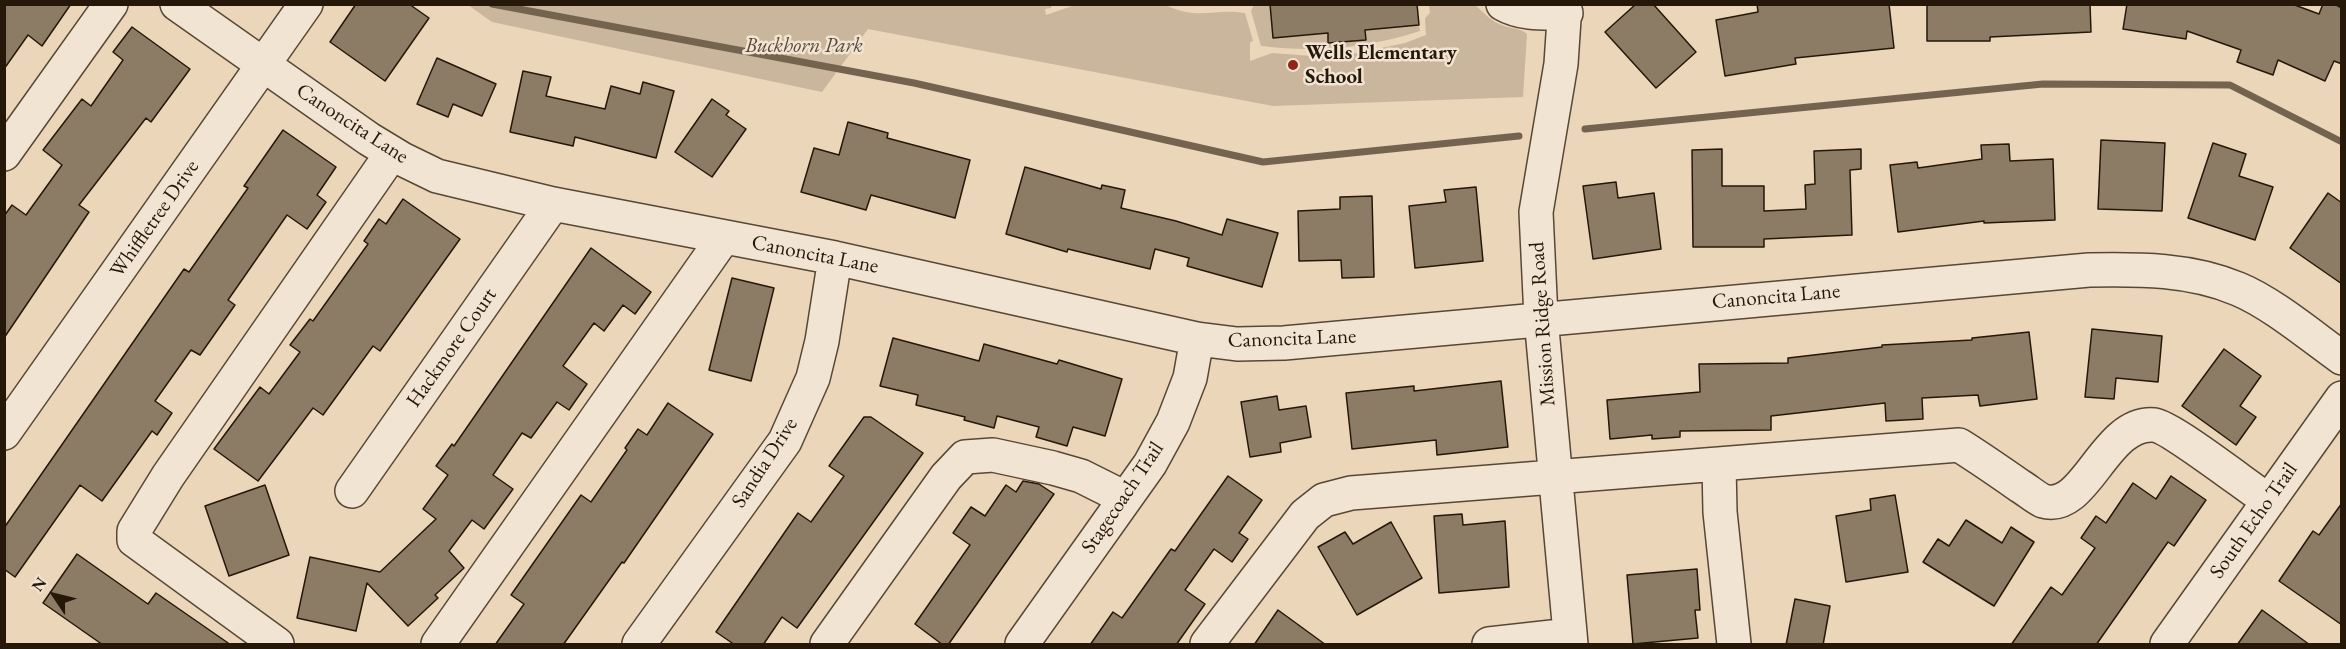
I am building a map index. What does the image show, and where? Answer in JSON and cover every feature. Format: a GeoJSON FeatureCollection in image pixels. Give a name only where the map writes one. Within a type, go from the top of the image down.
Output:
{"type":"FeatureCollection","features":[{"type":"Feature","properties":{"kind":"street"},"geometry":{"type":"LineString","coordinates":[[4,154],[111,4]]}},
{"type":"Feature","properties":{"kind":"street","name":"Canoncita Lane"},"geometry":{"type":"LineString","coordinates":[[177,4],[392,153],[437,176],[553,204],[835,258],[1197,339],[1237,344],[1284,343],[2089,270],[2164,271],[2207,278],[2240,289],[2342,358]]}},
{"type":"Feature","properties":{"kind":"street","name":"Whiffletree Drive"},"geometry":{"type":"LineString","coordinates":[[4,433],[306,4]]}},
{"type":"Feature","properties":{"kind":"street"},"geometry":{"type":"LineString","coordinates":[[1503,4],[1516,10],[1539,13],[1565,9]]}},
{"type":"Feature","properties":{"kind":"street","name":"Mission Ridge Road"},"geometry":{"type":"LineString","coordinates":[[1565,9],[1561,64],[1536,212],[1541,318],[1570,640]]}},
{"type":"Feature","properties":{"kind":"street"},"geometry":{"type":"LineString","coordinates":[[277,645],[134,540],[134,531],[174,467],[392,153]]}},
{"type":"Feature","properties":{"kind":"street","name":"Hackmore Court"},"geometry":{"type":"LineString","coordinates":[[352,491],[553,204]]}},
{"type":"Feature","properties":{"kind":"street"},"geometry":{"type":"LineString","coordinates":[[438,645],[724,237]]}},
{"type":"Feature","properties":{"kind":"street","name":"Sandia Drive"},"geometry":{"type":"LineString","coordinates":[[639,645],[785,441],[813,378],[820,350],[835,258]]}},
{"type":"Feature","properties":{"kind":"street","name":"Stagecoach Trail"},"geometry":{"type":"LineString","coordinates":[[1022,645],[1150,464],[1173,422],[1190,378],[1197,339]]}},
{"type":"Feature","properties":{"kind":"street","name":"South Echo Trail"},"geometry":{"type":"LineString","coordinates":[[2167,645],[2342,398]]}},
{"type":"Feature","properties":{"kind":"street"},"geometry":{"type":"LineString","coordinates":[[1207,645],[1305,515],[1324,500],[1351,493],[1959,445],[2044,501],[2064,500],[2079,486],[2118,438],[2136,427],[2156,425],[2176,436],[2269,501]]}},
{"type":"Feature","properties":{"kind":"street"},"geometry":{"type":"LineString","coordinates":[[827,645],[946,477],[965,457],[993,455],[1053,468],[1081,476],[1125,498]]}},
{"type":"Feature","properties":{"kind":"street"},"geometry":{"type":"LineString","coordinates":[[1719,465],[1720,512],[1734,645]]}},
{"type":"Feature","properties":{"kind":"street"},"geometry":{"type":"LineString","coordinates":[[1489,645],[1570,640]]}},
{"type":"Feature","properties":{"kind":"green space","name":"Wells Elementary School"},"geometry":{"type":"Polygon","coordinates":[[[468,5],[1052,5],[1051,8],[1045,9],[1046,15],[1075,5],[1165,5],[1177,10],[1197,13],[1245,13],[1253,41],[1250,42],[1250,61],[1272,53],[1313,56],[1357,53],[1405,43],[1426,35],[1425,18],[1430,13],[1429,5],[1475,5],[1502,26],[1521,30],[1527,34],[1523,97],[1273,106],[868,29],[822,92],[492,22],[468,5]]]}},
{"type":"Feature","properties":{"kind":"green space"},"geometry":{"type":"Polygon","coordinates":[[[1254,5],[1270,5],[1274,38],[1328,33],[1329,43],[1366,40],[1365,30],[1419,25],[1420,31],[1381,42],[1341,48],[1302,49],[1261,46],[1251,11],[1254,5]]]}},
{"type":"Feature","properties":{"kind":"building"},"geometry":{"type":"Polygon","coordinates":[[[4,4],[71,4],[42,46],[28,35],[4,69],[4,4]]]}},
{"type":"Feature","properties":{"kind":"building"},"geometry":{"type":"Polygon","coordinates":[[[356,4],[409,4],[429,18],[385,81],[330,42],[356,4]]]}},
{"type":"Feature","properties":{"kind":"building"},"geometry":{"type":"Polygon","coordinates":[[[1270,4],[1417,4],[1419,25],[1365,30],[1366,40],[1328,43],[1328,33],[1273,38],[1270,4]]]}},
{"type":"Feature","properties":{"kind":"building"},"geometry":{"type":"Polygon","coordinates":[[[1636,4],[1653,4],[1696,52],[1656,88],[1605,32],[1636,4]]]}},
{"type":"Feature","properties":{"kind":"building"},"geometry":{"type":"Polygon","coordinates":[[[1757,4],[1889,4],[1894,48],[1795,58],[1796,64],[1725,76],[1716,20],[1758,12],[1757,4]]]}},
{"type":"Feature","properties":{"kind":"building"},"geometry":{"type":"Polygon","coordinates":[[[1927,4],[2090,4],[2091,32],[1990,37],[1990,41],[1927,41],[1927,4]]]}},
{"type":"Feature","properties":{"kind":"building"},"geometry":{"type":"Polygon","coordinates":[[[2127,4],[2292,4],[2319,14],[2323,4],[2334,4],[2342,8],[2342,64],[2334,61],[2325,81],[2278,60],[2273,75],[2237,62],[2241,50],[2187,31],[2186,39],[2123,29],[2127,4]]]}},
{"type":"Feature","properties":{"kind":"building"},"geometry":{"type":"Polygon","coordinates":[[[132,27],[190,69],[151,122],[146,118],[79,205],[89,212],[4,338],[4,216],[12,205],[26,215],[62,165],[43,150],[82,99],[91,106],[123,60],[113,52],[132,27]]]}},
{"type":"Feature","properties":{"kind":"building"},"geometry":{"type":"Polygon","coordinates":[[[437,58],[496,84],[482,116],[453,104],[448,117],[417,104],[437,58]]]}},
{"type":"Feature","properties":{"kind":"building"},"geometry":{"type":"Polygon","coordinates":[[[523,71],[551,77],[546,96],[605,109],[611,86],[640,94],[643,82],[674,91],[656,158],[575,137],[573,146],[510,132],[523,71]]]}},
{"type":"Feature","properties":{"kind":"building"},"geometry":{"type":"Polygon","coordinates":[[[712,99],[729,111],[726,115],[746,129],[712,177],[675,152],[712,99]]]}},
{"type":"Feature","properties":{"kind":"building"},"geometry":{"type":"Polygon","coordinates":[[[848,122],[888,133],[887,138],[970,160],[955,218],[871,195],[866,210],[801,192],[814,148],[839,155],[848,122]]]}},
{"type":"Feature","properties":{"kind":"building"},"geometry":{"type":"Polygon","coordinates":[[[283,130],[336,167],[317,195],[326,202],[307,229],[287,215],[228,300],[235,305],[200,355],[191,350],[155,401],[172,413],[157,435],[152,431],[102,501],[80,485],[15,577],[4,569],[4,528],[184,269],[189,272],[248,188],[244,186],[283,130]]]}},
{"type":"Feature","properties":{"kind":"building"},"geometry":{"type":"Polygon","coordinates":[[[2101,140],[2165,143],[2162,211],[2098,209],[2101,140]]]}},
{"type":"Feature","properties":{"kind":"building"},"geometry":{"type":"Polygon","coordinates":[[[2213,143],[2246,154],[2239,176],[2273,187],[2255,240],[2188,218],[2213,143]]]}},
{"type":"Feature","properties":{"kind":"building"},"geometry":{"type":"Polygon","coordinates":[[[2009,144],[2010,161],[2053,159],[2055,220],[1984,223],[1984,221],[1898,232],[1890,165],[1917,162],[1918,168],[1982,159],[1981,145],[2009,144]]]}},
{"type":"Feature","properties":{"kind":"building"},"geometry":{"type":"Polygon","coordinates":[[[1722,149],[1722,186],[1764,186],[1764,211],[1806,209],[1805,185],[1815,184],[1814,151],[1861,149],[1861,169],[1850,170],[1852,235],[1764,239],[1764,247],[1693,247],[1692,150],[1722,149]]]}},
{"type":"Feature","properties":{"kind":"building"},"geometry":{"type":"Polygon","coordinates":[[[1025,167],[1101,189],[1102,185],[1125,190],[1121,208],[1222,235],[1227,219],[1278,233],[1262,287],[1187,266],[1189,258],[1155,249],[1150,269],[1068,249],[1067,252],[1006,234],[1025,167]]]}},
{"type":"Feature","properties":{"kind":"building"},"geometry":{"type":"Polygon","coordinates":[[[1616,182],[1618,198],[1654,193],[1661,249],[1593,259],[1583,186],[1616,182]]]}},
{"type":"Feature","properties":{"kind":"building"},"geometry":{"type":"Polygon","coordinates":[[[1476,187],[1483,261],[1415,268],[1409,206],[1446,202],[1444,190],[1476,187]]]}},
{"type":"Feature","properties":{"kind":"building"},"geometry":{"type":"Polygon","coordinates":[[[2328,193],[2342,203],[2342,284],[2290,248],[2328,193]]]}},
{"type":"Feature","properties":{"kind":"building"},"geometry":{"type":"Polygon","coordinates":[[[1372,196],[1374,277],[1342,278],[1341,260],[1299,261],[1298,211],[1340,209],[1340,197],[1372,196]]]}},
{"type":"Feature","properties":{"kind":"building"},"geometry":{"type":"Polygon","coordinates":[[[403,199],[460,239],[380,351],[373,346],[323,415],[313,408],[258,481],[214,449],[260,387],[269,394],[300,352],[290,345],[310,319],[313,321],[368,244],[364,241],[379,219],[386,224],[403,199]]]}},
{"type":"Feature","properties":{"kind":"building"},"geometry":{"type":"Polygon","coordinates":[[[591,248],[651,292],[635,314],[623,305],[604,331],[594,323],[563,366],[587,384],[569,410],[557,402],[531,438],[522,433],[493,475],[513,489],[484,529],[472,520],[449,551],[464,568],[435,595],[438,598],[408,626],[367,583],[356,631],[297,618],[310,557],[380,572],[436,519],[423,509],[448,475],[436,466],[452,444],[454,446],[591,248]]]}},
{"type":"Feature","properties":{"kind":"building"},"geometry":{"type":"Polygon","coordinates":[[[732,278],[774,288],[751,381],[709,370],[732,278]]]}},
{"type":"Feature","properties":{"kind":"building"},"geometry":{"type":"Polygon","coordinates":[[[2092,329],[2162,336],[2158,382],[2116,378],[2114,399],[2085,397],[2092,329]]]}},
{"type":"Feature","properties":{"kind":"building"},"geometry":{"type":"Polygon","coordinates":[[[2029,332],[2037,399],[1980,406],[1978,395],[1922,398],[1923,419],[1886,421],[1885,403],[1771,416],[1771,430],[1680,431],[1680,437],[1652,439],[1652,435],[1610,439],[1607,400],[1700,392],[1699,364],[1788,363],[1788,358],[1882,347],[1882,345],[1972,340],[1972,338],[2029,332]]]}},
{"type":"Feature","properties":{"kind":"building"},"geometry":{"type":"Polygon","coordinates":[[[893,338],[979,361],[984,344],[1057,364],[1059,360],[1122,379],[1105,436],[1073,427],[1067,446],[1036,437],[1039,427],[997,416],[994,428],[964,420],[965,417],[916,405],[918,395],[880,386],[893,338]]]}},
{"type":"Feature","properties":{"kind":"building"},"geometry":{"type":"Polygon","coordinates":[[[2224,349],[2261,376],[2240,406],[2256,417],[2236,445],[2182,406],[2224,349]]]}},
{"type":"Feature","properties":{"kind":"building"},"geometry":{"type":"Polygon","coordinates":[[[1501,381],[1508,447],[1437,455],[1436,440],[1352,449],[1346,393],[1414,386],[1414,391],[1501,381]]]}},
{"type":"Feature","properties":{"kind":"building"},"geometry":{"type":"Polygon","coordinates":[[[1277,396],[1279,410],[1306,406],[1311,437],[1280,443],[1281,452],[1250,457],[1241,402],[1277,396]]]}},
{"type":"Feature","properties":{"kind":"building"},"geometry":{"type":"Polygon","coordinates":[[[668,403],[713,434],[624,563],[622,562],[563,645],[495,645],[524,604],[511,595],[581,495],[591,502],[627,450],[625,448],[638,429],[647,435],[668,403]]]}},
{"type":"Feature","properties":{"kind":"building"},"geometry":{"type":"Polygon","coordinates":[[[864,417],[871,417],[923,453],[797,628],[782,617],[763,645],[735,645],[716,632],[798,513],[811,522],[844,476],[829,466],[864,417]]]}},
{"type":"Feature","properties":{"kind":"building"},"geometry":{"type":"Polygon","coordinates":[[[1228,476],[1262,500],[1239,533],[1248,539],[1232,562],[1214,549],[1185,590],[1205,604],[1176,645],[1090,645],[1113,612],[1122,618],[1171,549],[1175,551],[1228,476]]]}},
{"type":"Feature","properties":{"kind":"building"},"geometry":{"type":"Polygon","coordinates":[[[2171,476],[2206,500],[2174,546],[2168,542],[2096,645],[2011,645],[2051,587],[2062,595],[2095,548],[2081,538],[2096,516],[2106,523],[2133,483],[2156,499],[2171,476]]]}},
{"type":"Feature","properties":{"kind":"building"},"geometry":{"type":"Polygon","coordinates":[[[1023,481],[1039,484],[1054,494],[948,645],[943,645],[915,624],[970,545],[953,533],[971,507],[985,516],[1006,485],[1016,492],[1023,481]]]}},
{"type":"Feature","properties":{"kind":"building"},"geometry":{"type":"Polygon","coordinates":[[[265,485],[289,555],[229,576],[205,506],[265,485]]]}},
{"type":"Feature","properties":{"kind":"building"},"geometry":{"type":"Polygon","coordinates":[[[1895,495],[1908,572],[1846,582],[1836,516],[1871,510],[1870,499],[1895,495]]]}},
{"type":"Feature","properties":{"kind":"building"},"geometry":{"type":"Polygon","coordinates":[[[2342,503],[2342,625],[2279,581],[2313,531],[2319,535],[2342,503]]]}},
{"type":"Feature","properties":{"kind":"building"},"geometry":{"type":"Polygon","coordinates":[[[1462,514],[1463,525],[1505,521],[1509,587],[1439,593],[1434,516],[1462,514]]]}},
{"type":"Feature","properties":{"kind":"building"},"geometry":{"type":"Polygon","coordinates":[[[1966,520],[2002,543],[2011,527],[2034,542],[1994,606],[1923,562],[1938,539],[1949,546],[1966,520]]]}},
{"type":"Feature","properties":{"kind":"building"},"geometry":{"type":"Polygon","coordinates":[[[1391,522],[1422,578],[1357,615],[1318,547],[1345,532],[1353,544],[1391,522]]]}},
{"type":"Feature","properties":{"kind":"building"},"geometry":{"type":"Polygon","coordinates":[[[77,554],[148,604],[156,593],[231,645],[103,645],[43,603],[77,554]]]}},
{"type":"Feature","properties":{"kind":"building"},"geometry":{"type":"Polygon","coordinates":[[[1697,569],[1700,610],[1695,610],[1698,638],[1633,644],[1627,575],[1697,569]]]}},
{"type":"Feature","properties":{"kind":"building"},"geometry":{"type":"Polygon","coordinates":[[[1795,599],[1830,606],[1823,645],[1786,645],[1795,599]]]}},
{"type":"Feature","properties":{"kind":"building"},"geometry":{"type":"Polygon","coordinates":[[[1278,610],[1326,645],[1254,645],[1278,610]]]}},
{"type":"Feature","properties":{"kind":"building"},"geometry":{"type":"Polygon","coordinates":[[[2262,610],[2310,645],[2237,645],[2262,610]]]}},
{"type":"Feature","properties":{"kind":"waterway"},"geometry":{"type":"LineString","coordinates":[[492,4],[914,83],[1263,162],[1519,136]]}},
{"type":"Feature","properties":{"kind":"waterway"},"geometry":{"type":"LineString","coordinates":[[1585,129],[2043,84],[2230,85],[2342,142]]}},
{"type":"Feature","properties":{"kind":"place","name":"Wells Elementary School"},"geometry":{"type":"Point","coordinates":[1293,65]}},
{"type":"Feature","properties":{"kind":"park label","name":"Buckhorn Park"},"geometry":{"type":"Point","coordinates":[804,46]}}]}
